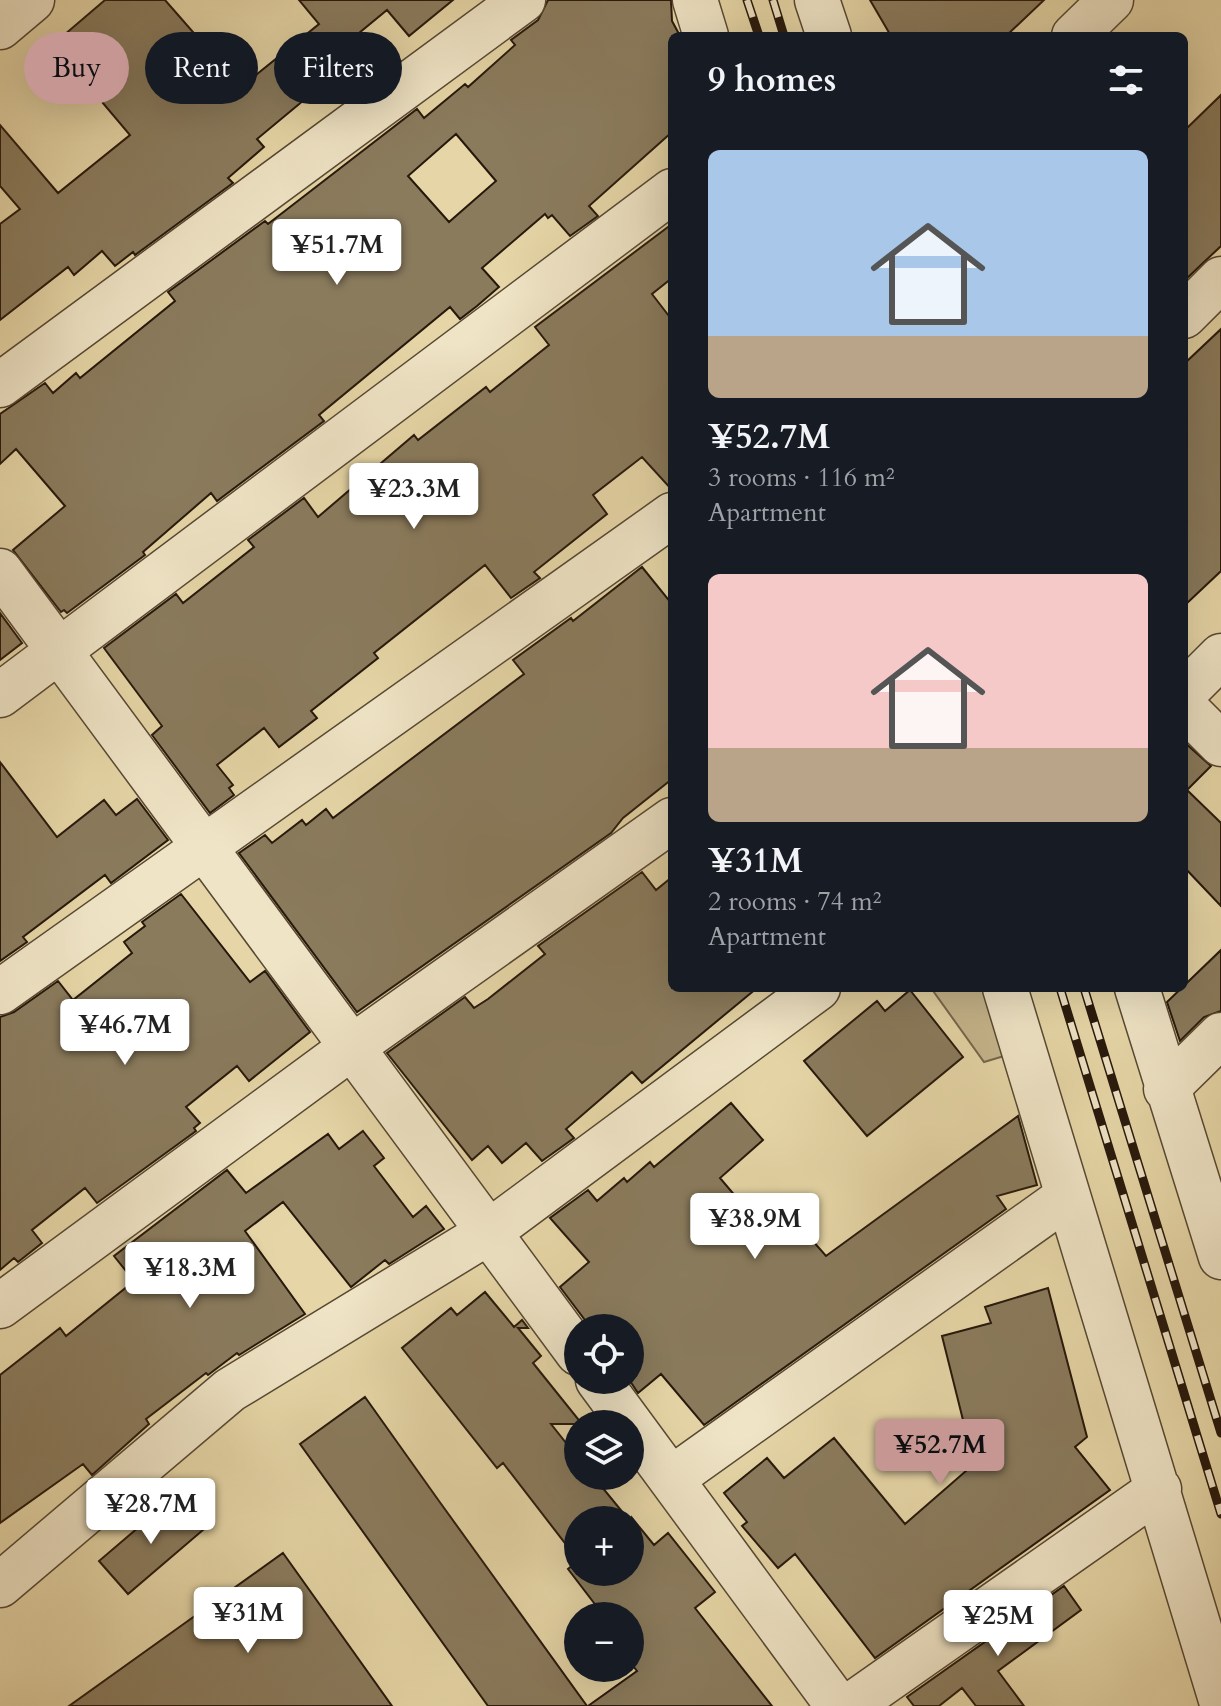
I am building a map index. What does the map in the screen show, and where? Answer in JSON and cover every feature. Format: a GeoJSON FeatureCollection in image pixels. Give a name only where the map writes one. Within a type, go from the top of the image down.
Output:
{"type":"FeatureCollection","features":[{"type":"Feature","properties":{"kind":"street"},"geometry":{"type":"LineString","coordinates":[[0,27],[32,0]]}},
{"type":"Feature","properties":{"kind":"street"},"geometry":{"type":"LineString","coordinates":[[0,385],[523,0]]}},
{"type":"Feature","properties":{"kind":"street"},"geometry":{"type":"LineString","coordinates":[[695,0],[705,32]]}},
{"type":"Feature","properties":{"kind":"street"},"geometry":{"type":"LineString","coordinates":[[817,0],[828,32]]}},
{"type":"Feature","properties":{"kind":"street"},"geometry":{"type":"LineString","coordinates":[[1078,32],[1111,0]]}},
{"type":"Feature","properties":{"kind":"street"},"geometry":{"type":"LineString","coordinates":[[0,695],[668,194]]}},
{"type":"Feature","properties":{"kind":"street"},"geometry":{"type":"LineString","coordinates":[[1188,312],[1221,279]]}},
{"type":"Feature","properties":{"kind":"street"},"geometry":{"type":"LineString","coordinates":[[0,992],[668,518]]}},
{"type":"Feature","properties":{"kind":"street"},"geometry":{"type":"LineString","coordinates":[[0,571],[564,1334]]}},
{"type":"Feature","properties":{"kind":"street"},"geometry":{"type":"LineString","coordinates":[[1188,689],[1221,656]]}},
{"type":"Feature","properties":{"kind":"street"},"geometry":{"type":"LineString","coordinates":[[1188,711],[1221,744]]}},
{"type":"Feature","properties":{"kind":"street"},"geometry":{"type":"LineString","coordinates":[[0,1306],[352,1047],[668,823]]}},
{"type":"Feature","properties":{"kind":"street"},"geometry":{"type":"LineString","coordinates":[[7,1565],[230,1390],[489,1232],[813,992]]}},
{"type":"Feature","properties":{"kind":"street"},"geometry":{"type":"LineString","coordinates":[[1006,992],[1221,1700]]}},
{"type":"Feature","properties":{"kind":"street"},"geometry":{"type":"LineString","coordinates":[[1138,992],[1221,1257]]}},
{"type":"Feature","properties":{"kind":"street"},"geometry":{"type":"LineString","coordinates":[[1166,1089],[1221,1035]]}},
{"type":"Feature","properties":{"kind":"street"},"geometry":{"type":"LineString","coordinates":[[671,1479],[1068,1196]]}},
{"type":"Feature","properties":{"kind":"street"},"geometry":{"type":"LineString","coordinates":[[608,1394],[838,1706]]}},
{"type":"Feature","properties":{"kind":"street"},"geometry":{"type":"LineString","coordinates":[[850,1706],[1159,1489]]}},
{"type":"Feature","properties":{"kind":"shaded area"},"geometry":{"type":"Polygon","coordinates":[[[934,992],[986,992],[1004,1056],[984,1062],[934,992]]]}},
{"type":"Feature","properties":{"kind":"building"},"geometry":{"type":"Polygon","coordinates":[[[105,0],[165,0],[193,32],[145,32],[145,104],[258,104],[258,73],[274,60],[274,104],[299,104],[257,139],[264,147],[228,178],[233,183],[135,255],[133,252],[115,266],[102,251],[74,275],[68,267],[0,320],[0,224],[20,209],[0,186],[0,125],[58,193],[130,135],[104,104],[129,104],[129,32],[68,32],[105,0]]]}},
{"type":"Feature","properties":{"kind":"building"},"geometry":{"type":"Polygon","coordinates":[[[299,0],[453,0],[409,36],[387,10],[360,32],[309,32],[319,24],[299,0]]]}},
{"type":"Feature","properties":{"kind":"building"},"geometry":{"type":"Polygon","coordinates":[[[548,0],[671,0],[672,21],[678,32],[668,32],[668,136],[589,206],[598,216],[570,236],[552,215],[548,218],[545,214],[482,268],[499,287],[477,306],[460,319],[450,307],[319,415],[324,421],[217,501],[211,493],[143,552],[145,555],[67,613],[64,610],[61,612],[13,550],[65,506],[16,449],[0,464],[0,414],[45,383],[53,393],[76,373],[80,378],[175,301],[168,292],[265,221],[268,224],[417,109],[424,118],[465,84],[468,87],[515,45],[511,40],[538,20],[548,0]],[[456,134],[408,176],[449,222],[496,181],[456,134]]]}},
{"type":"Feature","properties":{"kind":"building"},"geometry":{"type":"Polygon","coordinates":[[[870,0],[1044,0],[1010,32],[889,32],[870,0]]]}},
{"type":"Feature","properties":{"kind":"building"},"geometry":{"type":"Polygon","coordinates":[[[1221,95],[1221,246],[1188,277],[1188,127],[1221,95]]]}},
{"type":"Feature","properties":{"kind":"building"},"geometry":{"type":"Polygon","coordinates":[[[668,227],[668,281],[652,294],[668,315],[668,486],[642,457],[593,495],[607,514],[534,572],[540,578],[511,598],[485,565],[374,653],[378,658],[311,711],[317,718],[279,747],[264,728],[217,765],[233,785],[229,788],[234,795],[210,813],[152,735],[162,726],[104,648],[176,594],[183,603],[254,547],[248,540],[304,498],[318,517],[414,435],[418,440],[486,387],[490,392],[549,345],[535,327],[668,227]]]}},
{"type":"Feature","properties":{"kind":"building"},"geometry":{"type":"Polygon","coordinates":[[[1221,329],[1221,571],[1188,602],[1188,360],[1221,329]]]}},
{"type":"Feature","properties":{"kind":"building"},"geometry":{"type":"Polygon","coordinates":[[[642,567],[668,599],[668,782],[623,818],[611,833],[357,1012],[239,853],[265,835],[272,843],[302,820],[306,825],[326,809],[333,818],[524,674],[513,660],[571,618],[573,621],[642,567]]]}},
{"type":"Feature","properties":{"kind":"building"},"geometry":{"type":"Polygon","coordinates":[[[0,613],[22,643],[0,660],[0,613]]]}},
{"type":"Feature","properties":{"kind":"building"},"geometry":{"type":"Polygon","coordinates":[[[1188,746],[1211,766],[1188,789],[1188,746]]]}},
{"type":"Feature","properties":{"kind":"building"},"geometry":{"type":"Polygon","coordinates":[[[0,762],[57,837],[104,800],[116,815],[137,799],[168,840],[111,883],[105,875],[23,937],[27,942],[0,961],[0,762]]]}},
{"type":"Feature","properties":{"kind":"building"},"geometry":{"type":"Polygon","coordinates":[[[1188,791],[1221,823],[1221,906],[1188,871],[1188,791]]]}},
{"type":"Feature","properties":{"kind":"building"},"geometry":{"type":"Polygon","coordinates":[[[642,872],[656,890],[668,880],[668,992],[752,992],[642,1083],[632,1072],[566,1129],[574,1138],[542,1161],[526,1143],[502,1163],[488,1146],[472,1160],[387,1053],[465,997],[474,1008],[488,999],[545,954],[538,946],[642,872]]]}},
{"type":"Feature","properties":{"kind":"building"},"geometry":{"type":"Polygon","coordinates":[[[181,894],[250,982],[265,971],[310,1032],[249,1081],[237,1066],[186,1107],[200,1123],[194,1128],[196,1131],[97,1203],[85,1188],[32,1230],[42,1243],[18,1262],[14,1258],[0,1270],[0,1017],[14,1012],[58,981],[73,1000],[132,953],[124,942],[145,926],[142,922],[181,894]]]}},
{"type":"Feature","properties":{"kind":"building"},"geometry":{"type":"Polygon","coordinates":[[[1221,950],[1221,1011],[1204,1017],[1180,1041],[1167,1002],[1177,992],[1188,992],[1188,982],[1221,950]]]}},
{"type":"Feature","properties":{"kind":"building"},"geometry":{"type":"Polygon","coordinates":[[[912,992],[963,1057],[867,1136],[804,1061],[877,1001],[885,1011],[912,992]]]}},
{"type":"Feature","properties":{"kind":"building"},"geometry":{"type":"Polygon","coordinates":[[[731,1103],[763,1140],[720,1178],[764,1230],[770,1233],[790,1215],[826,1256],[1018,1116],[1037,1185],[997,1196],[1006,1209],[704,1425],[661,1374],[644,1388],[644,1314],[580,1314],[560,1287],[589,1262],[550,1218],[588,1190],[597,1201],[624,1178],[627,1182],[650,1162],[654,1167],[731,1103]]]}},
{"type":"Feature","properties":{"kind":"building"},"geometry":{"type":"Polygon","coordinates":[[[363,1131],[384,1158],[374,1166],[413,1217],[426,1206],[444,1229],[389,1264],[385,1260],[351,1287],[283,1202],[245,1231],[305,1314],[239,1355],[237,1353],[208,1375],[206,1373],[146,1419],[149,1424],[92,1475],[83,1464],[0,1523],[0,1375],[60,1328],[66,1336],[134,1281],[114,1256],[227,1170],[246,1193],[328,1134],[339,1149],[363,1131]]]}},
{"type":"Feature","properties":{"kind":"building"},"geometry":{"type":"Polygon","coordinates":[[[1048,1288],[1087,1437],[1075,1447],[1110,1490],[875,1658],[795,1554],[778,1568],[742,1526],[747,1522],[724,1493],[767,1458],[784,1478],[834,1438],[905,1524],[974,1464],[942,1336],[991,1323],[985,1307],[1048,1288]]]}},
{"type":"Feature","properties":{"kind":"building"},"geometry":{"type":"Polygon","coordinates":[[[485,1292],[514,1327],[522,1320],[528,1328],[518,1328],[541,1356],[533,1363],[571,1410],[564,1410],[564,1424],[551,1424],[564,1440],[564,1490],[604,1490],[618,1506],[564,1506],[564,1542],[503,1463],[497,1468],[402,1348],[451,1308],[457,1315],[485,1292]]]}},
{"type":"Feature","properties":{"kind":"building"},"geometry":{"type":"Polygon","coordinates":[[[365,1397],[564,1674],[564,1682],[570,1682],[587,1706],[488,1706],[300,1444],[365,1397]]]}},
{"type":"Feature","properties":{"kind":"building"},"geometry":{"type":"Polygon","coordinates":[[[174,1497],[203,1530],[128,1594],[99,1561],[174,1497]]]}},
{"type":"Feature","properties":{"kind":"building"},"geometry":{"type":"Polygon","coordinates":[[[644,1533],[654,1545],[668,1533],[715,1592],[695,1608],[772,1706],[588,1706],[622,1682],[644,1682],[644,1602],[593,1602],[581,1586],[644,1586],[644,1533]]]}},
{"type":"Feature","properties":{"kind":"building"},"geometry":{"type":"Polygon","coordinates":[[[283,1553],[392,1706],[69,1706],[178,1628],[283,1553]]]}},
{"type":"Feature","properties":{"kind":"building"},"geometry":{"type":"Polygon","coordinates":[[[1064,1586],[1081,1610],[998,1671],[1024,1706],[976,1706],[962,1688],[939,1706],[914,1706],[907,1697],[1064,1586]]]}},
{"type":"Feature","properties":{"kind":"railway"},"geometry":{"type":"LineString","coordinates":[[747,0],[758,32]]}},
{"type":"Feature","properties":{"kind":"railway"},"geometry":{"type":"LineString","coordinates":[[773,0],[783,32]]}},
{"type":"Feature","properties":{"kind":"railway"},"geometry":{"type":"LineString","coordinates":[[1061,992],[1221,1514]]}},
{"type":"Feature","properties":{"kind":"railway"},"geometry":{"type":"LineString","coordinates":[[1085,992],[1221,1433]]}}]}
